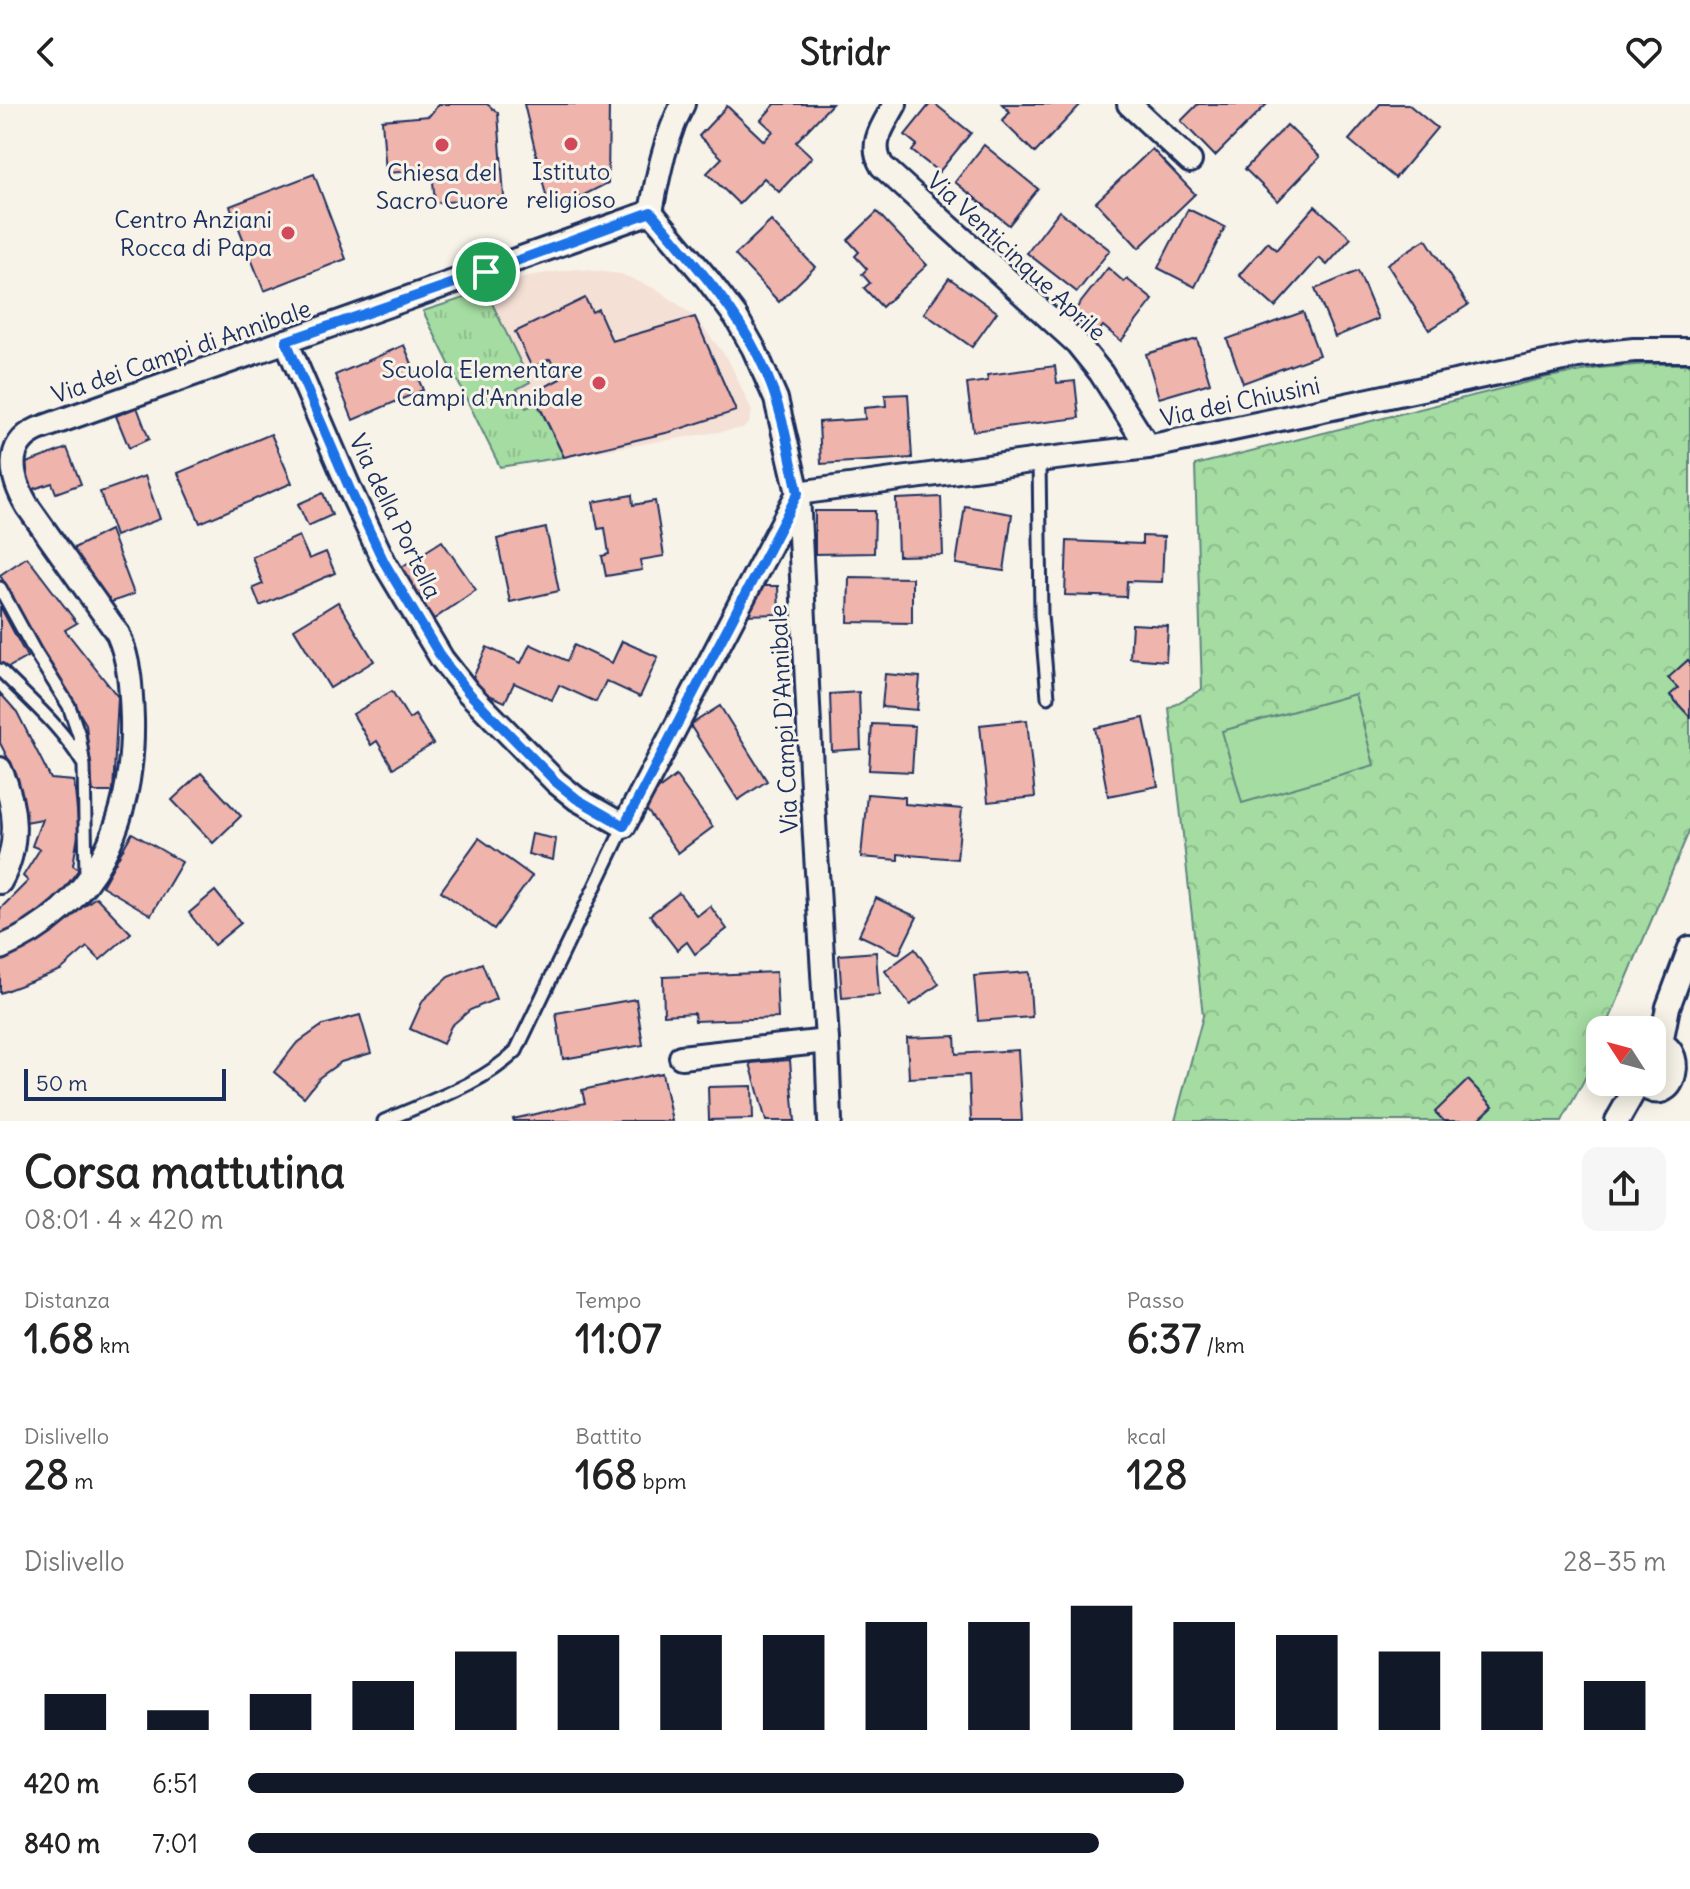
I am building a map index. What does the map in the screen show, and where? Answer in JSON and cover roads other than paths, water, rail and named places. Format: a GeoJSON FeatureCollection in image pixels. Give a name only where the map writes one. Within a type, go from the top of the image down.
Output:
{"type":"FeatureCollection","features":[{"type":"Feature","properties":{"kind":"street"},"geometry":{"type":"LineString","coordinates":[[651,212],[667,141],[683,104]]}},
{"type":"Feature","properties":{"kind":"street","name":"Via Venticinque Aprile"},"geometry":{"type":"LineString","coordinates":[[895,104],[877,142],[875,152],[882,166],[1077,343],[1101,373],[1148,447]]}},
{"type":"Feature","properties":{"kind":"street"},"geometry":{"type":"LineString","coordinates":[[1129,104],[1190,161]]}},
{"type":"Feature","properties":{"kind":"street","name":"Via dei Campi di Annibale"},"geometry":{"type":"LineString","coordinates":[[0,948],[29,934],[69,904],[105,854],[124,803],[132,737],[131,685],[118,634],[23,498],[14,473],[15,452],[25,436],[651,212]]}},
{"type":"Feature","properties":{"kind":"street","name":"Via Campi D'Annibale"},"geometry":{"type":"LineString","coordinates":[[651,212],[736,317],[754,349],[776,399],[798,493],[830,1121]]}},
{"type":"Feature","properties":{"kind":"street","name":"Via della Portella"},"geometry":{"type":"LineString","coordinates":[[286,341],[384,562],[442,659],[468,692],[556,782],[577,799],[624,826]]}},
{"type":"Feature","properties":{"kind":"street","name":"Via dei Chiusini"},"geometry":{"type":"LineString","coordinates":[[798,493],[1148,447],[1566,358],[1634,350],[1690,350]]}},
{"type":"Feature","properties":{"kind":"street"},"geometry":{"type":"LineString","coordinates":[[624,826],[798,493]]}},
{"type":"Feature","properties":{"kind":"street"},"geometry":{"type":"LineString","coordinates":[[0,769],[8,788],[15,826],[11,859],[0,882]]}},
{"type":"Feature","properties":{"kind":"street"},"geometry":{"type":"LineString","coordinates":[[1665,1016],[1690,948]]}},
{"type":"Feature","properties":{"kind":"street"},"geometry":{"type":"LineString","coordinates":[[681,1057],[827,1041]]}},
{"type":"Feature","properties":{"kind":"street"},"geometry":{"type":"LineString","coordinates":[[1666,1046],[1674,1049],[1686,1067],[1675,1084],[1666,1090]]}},
{"type":"Feature","properties":{"kind":"street"},"geometry":{"type":"LineString","coordinates":[[1617,1121],[1631,1096]]}},
{"type":"Feature","properties":{"kind":"lane"},"geometry":{"type":"LineString","coordinates":[[1039,460],[1041,615],[1048,697]]}},
{"type":"Feature","properties":{"kind":"lane"},"geometry":{"type":"LineString","coordinates":[[0,588],[73,716],[79,735],[84,766],[86,884]]}},
{"type":"Feature","properties":{"kind":"lane"},"geometry":{"type":"LineString","coordinates":[[0,670],[54,722],[84,766]]}},
{"type":"Feature","properties":{"kind":"lane"},"geometry":{"type":"LineString","coordinates":[[384,1121],[470,1082],[499,1066],[516,1051],[624,826]]}},
{"type":"Feature","properties":{"kind":"place","name":"Istituto religioso"},"geometry":{"type":"Point","coordinates":[571,144]}},
{"type":"Feature","properties":{"kind":"place","name":"Chiesa del Sacro Cuore"},"geometry":{"type":"Point","coordinates":[442,145]}},
{"type":"Feature","properties":{"kind":"place","name":"Centro Anziani Rocca di Papa"},"geometry":{"type":"Point","coordinates":[288,233]}},
{"type":"Feature","properties":{"kind":"place","name":"Scuola Elementare Campi d'Annibale"},"geometry":{"type":"Point","coordinates":[599,383]}}]}
